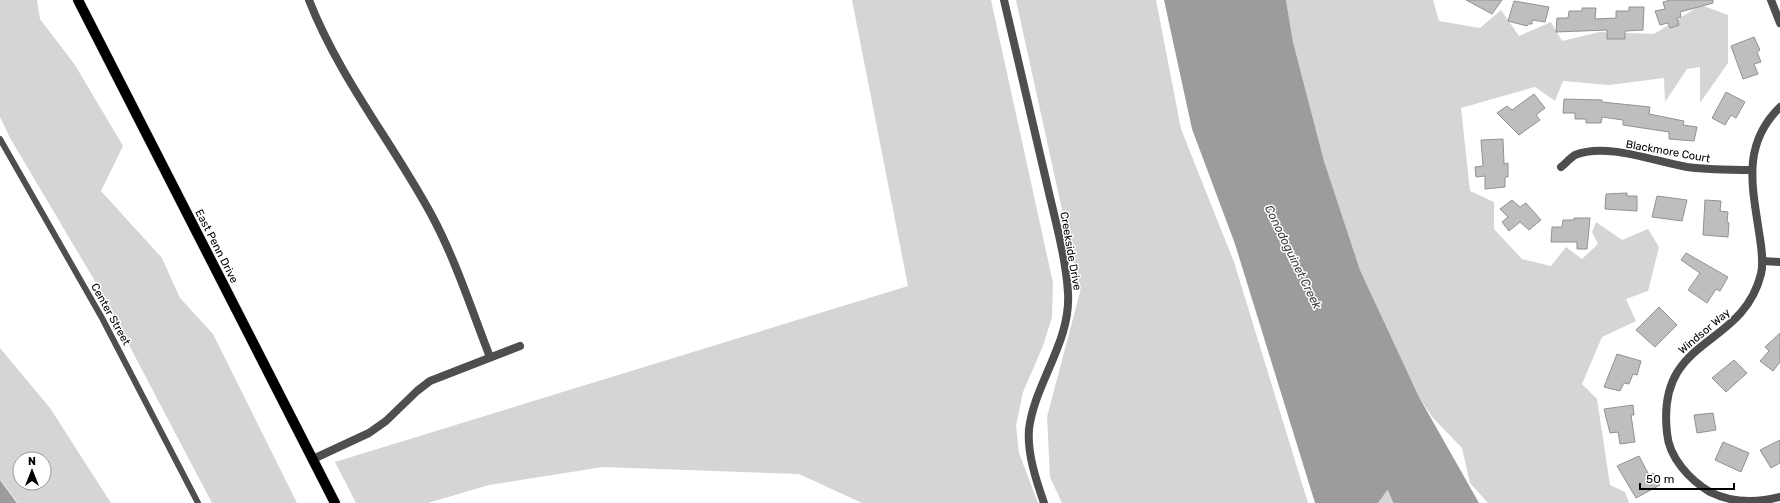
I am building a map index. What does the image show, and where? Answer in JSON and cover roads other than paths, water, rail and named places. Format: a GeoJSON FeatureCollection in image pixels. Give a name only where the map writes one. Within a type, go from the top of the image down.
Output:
{"type":"FeatureCollection","features":[{"type":"Feature","properties":{"kind":"main road","name":"East Penn Drive"},"geometry":{"type":"LineString","coordinates":[[78,0],[335,503]]}},
{"type":"Feature","properties":{"kind":"street"},"geometry":{"type":"LineString","coordinates":[[309,0],[318,24],[336,57],[431,214],[445,243],[490,357]]}},
{"type":"Feature","properties":{"kind":"street","name":"Creekside Drive"},"geometry":{"type":"LineString","coordinates":[[1004,0],[1056,225],[1068,294],[1068,312],[1062,335],[1035,404],[1029,428],[1031,456],[1044,503]]}},
{"type":"Feature","properties":{"kind":"street"},"geometry":{"type":"LineString","coordinates":[[1771,0],[1780,23]]}},
{"type":"Feature","properties":{"kind":"street","name":"Windsor Way"},"geometry":{"type":"LineString","coordinates":[[1780,107],[1766,123],[1754,151],[1752,170],[1762,261],[1758,284],[1750,301],[1741,314],[1693,352],[1682,363],[1674,376],[1669,390],[1665,417],[1670,449],[1683,468],[1697,483],[1711,492],[1735,501],[1754,502],[1780,497]]}},
{"type":"Feature","properties":{"kind":"street","name":"Blackmore Court"},"geometry":{"type":"LineString","coordinates":[[1561,167],[1574,156],[1595,151],[1630,154],[1711,170],[1752,170]]}},
{"type":"Feature","properties":{"kind":"street"},"geometry":{"type":"LineString","coordinates":[[1762,261],[1780,262]]}},
{"type":"Feature","properties":{"kind":"street"},"geometry":{"type":"LineString","coordinates":[[313,459],[369,433],[430,381],[520,346]]}},
{"type":"Feature","properties":{"kind":"lane","name":"Center Street"},"geometry":{"type":"LineString","coordinates":[[0,139],[102,318],[198,503]]}},
{"type":"Feature","properties":{"kind":"water"},"geometry":{"type":"Polygon","coordinates":[[[1164,0],[1286,0],[1293,42],[1324,161],[1360,270],[1419,397],[1479,503],[1413,503],[1405,488],[1389,488],[1378,503],[1315,503],[1235,244],[1192,129],[1164,0]]]}},
{"type":"Feature","properties":{"kind":"water"},"geometry":{"type":"Polygon","coordinates":[[[0,480],[17,503],[0,503],[0,480]]]}},
{"type":"Feature","properties":{"kind":"waterway","name":"Conodoguinet Creek"},"geometry":{"type":"LineString","coordinates":[[1387,459],[1406,503]]}}]}
